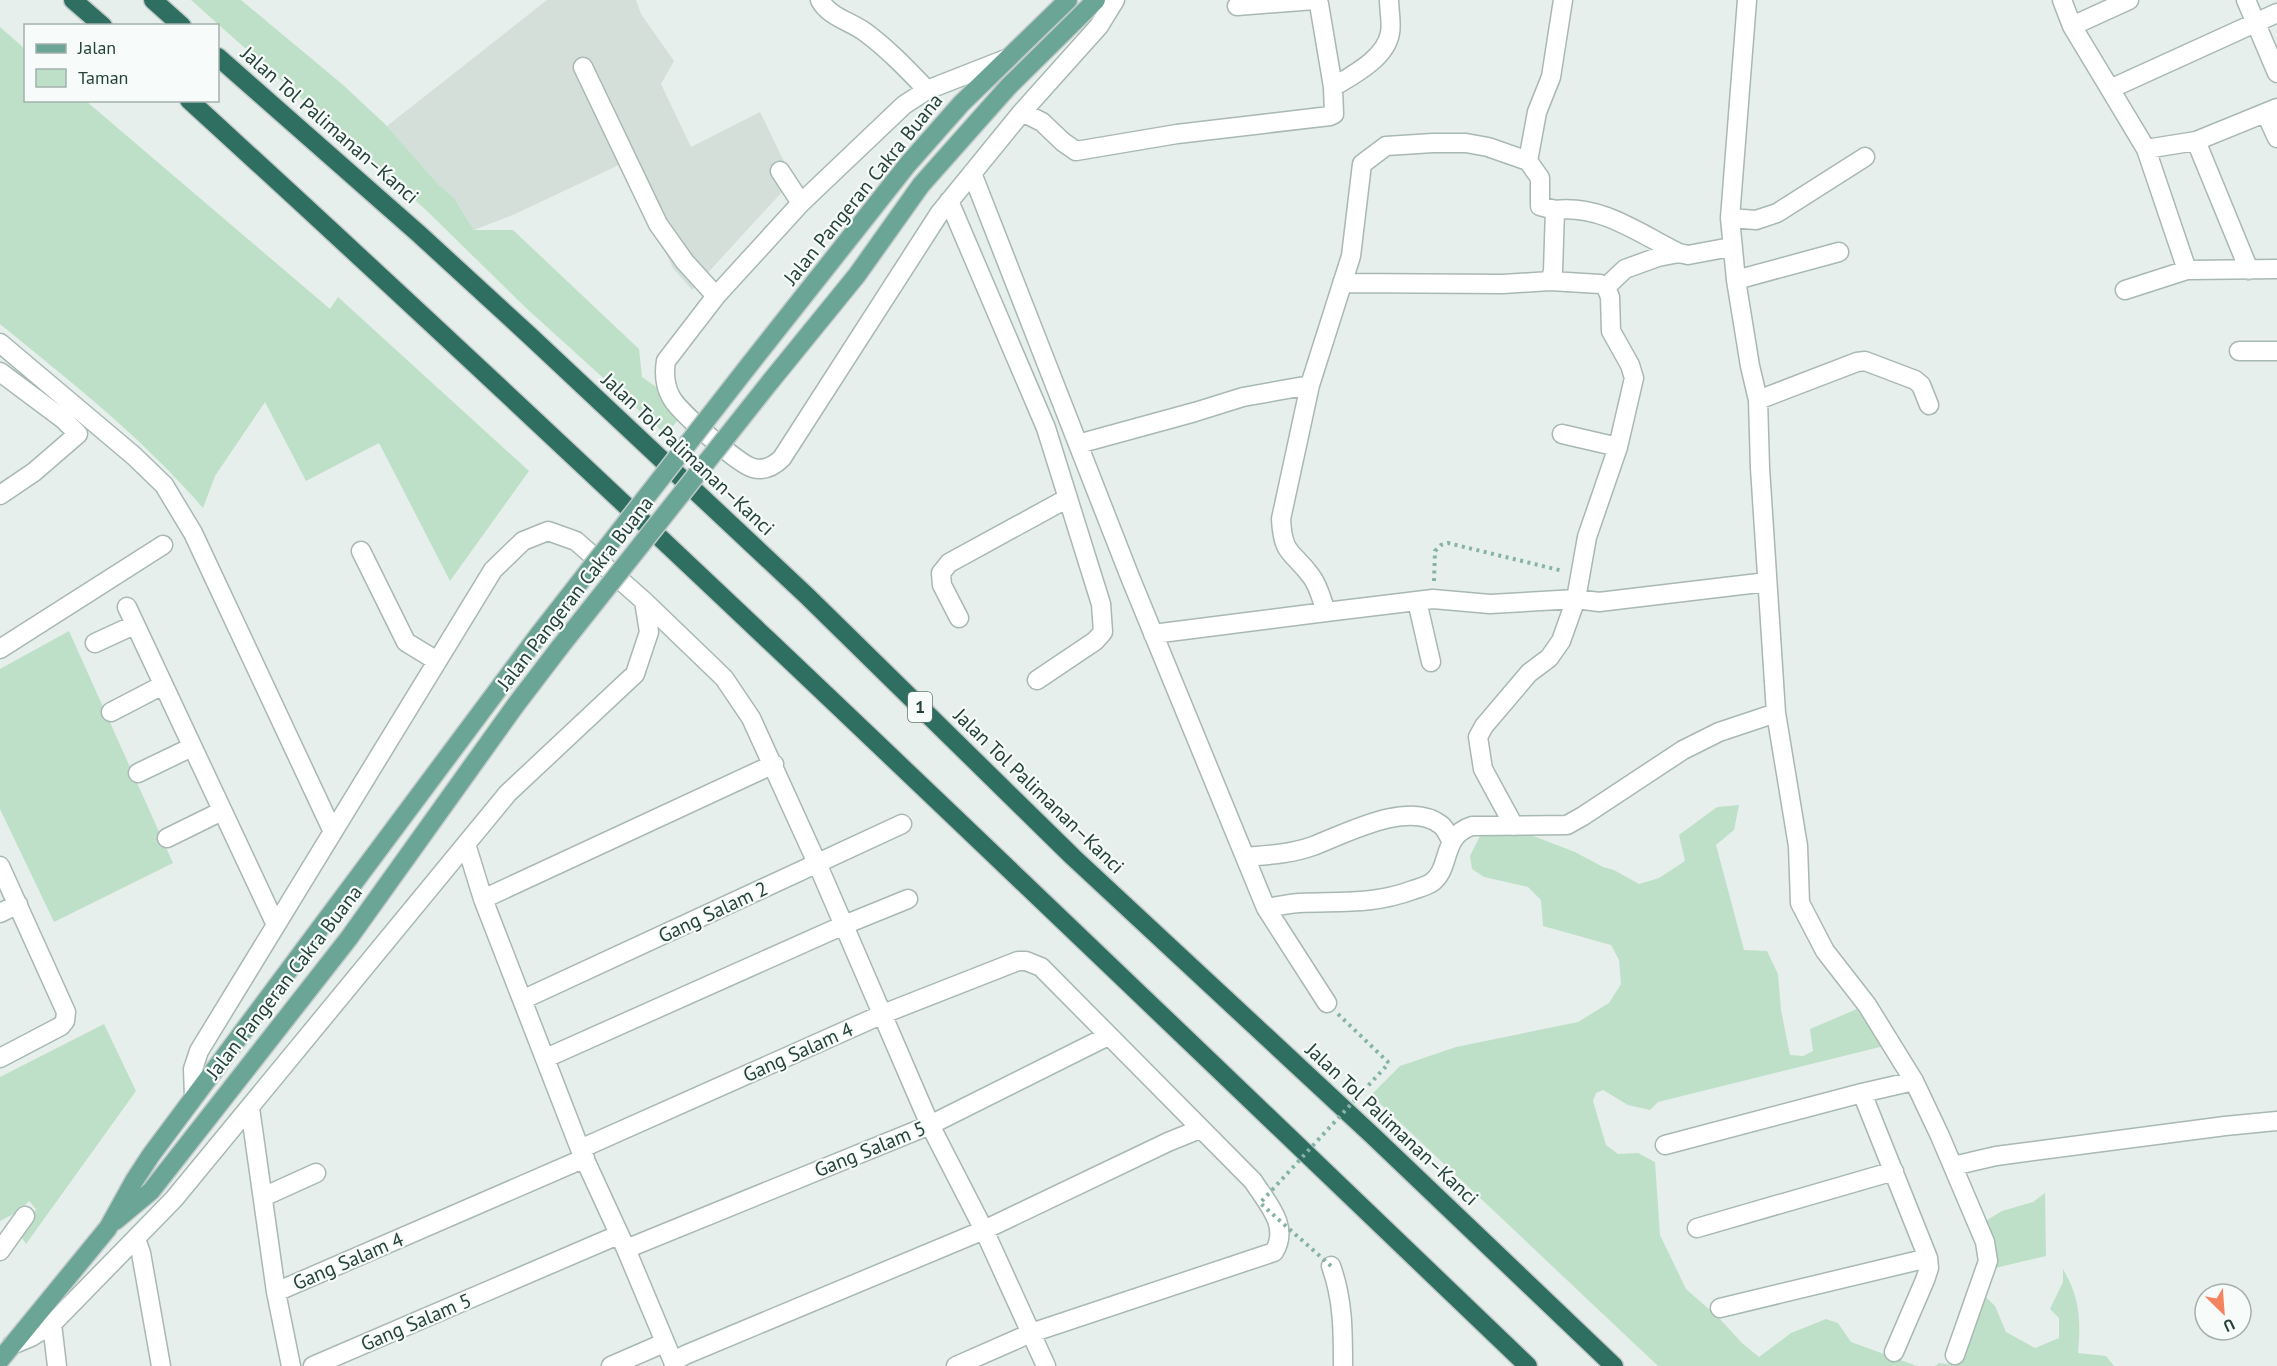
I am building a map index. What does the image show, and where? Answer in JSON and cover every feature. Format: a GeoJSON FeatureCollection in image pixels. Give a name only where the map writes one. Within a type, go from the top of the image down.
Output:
{"type":"FeatureCollection","features":[{"type":"Feature","properties":{"kind":"highway"},"geometry":{"type":"LineString","coordinates":[[73,0],[101,24]]}},
{"type":"Feature","properties":{"kind":"highway"},"geometry":{"type":"LineString","coordinates":[[153,0],[180,24]]}},
{"type":"Feature","properties":{"kind":"highway","name":"Jalan Tol Palimanan–Kanci"},"geometry":{"type":"LineString","coordinates":[[219,58],[419,234],[547,352],[807,596],[1073,857],[1363,1127],[1614,1366]]}},
{"type":"Feature","properties":{"kind":"highway"},"geometry":{"type":"LineString","coordinates":[[191,102],[386,281],[764,638],[1527,1366]]}},
{"type":"Feature","properties":{"kind":"main road","name":"Jalan Pangeran Cakra Buana"},"geometry":{"type":"LineString","coordinates":[[108,1228],[134,1181],[194,1097],[540,633],[750,364],[908,164],[961,104],[1068,0]]}},
{"type":"Feature","properties":{"kind":"main road","name":"Jalan Pangeran Cakra Buana"},"geometry":{"type":"LineString","coordinates":[[0,1360],[108,1228],[151,1191],[342,947],[560,647],[857,275],[921,185],[1008,87],[1096,0]]}},
{"type":"Feature","properties":{"kind":"street"},"geometry":{"type":"LineString","coordinates":[[820,0],[825,9],[865,32],[903,65],[927,90]]}},
{"type":"Feature","properties":{"kind":"street"},"geometry":{"type":"LineString","coordinates":[[1006,59],[927,90],[789,184],[712,290],[666,361],[664,372],[666,384],[671,398],[680,409],[741,462],[756,468],[770,467],[789,448],[939,214],[1022,112],[1099,26],[1115,0]]}},
{"type":"Feature","properties":{"kind":"street"},"geometry":{"type":"LineString","coordinates":[[1022,112],[1042,122],[1076,151],[1177,134],[1334,114],[1333,87],[1321,10],[1315,0],[1237,6]]}},
{"type":"Feature","properties":{"kind":"street"},"geometry":{"type":"LineString","coordinates":[[1333,87],[1372,60],[1386,46],[1391,32],[1389,0]]}},
{"type":"Feature","properties":{"kind":"street"},"geometry":{"type":"LineString","coordinates":[[1528,161],[1537,112],[1551,77],[1563,0]]}},
{"type":"Feature","properties":{"kind":"street"},"geometry":{"type":"LineString","coordinates":[[1747,0],[1730,218],[1731,247],[1750,366],[1758,400],[1760,468],[1776,713],[1798,846],[1800,903],[1825,951],[1867,1005],[1914,1082],[1985,1242],[1988,1261],[1956,1355]]}},
{"type":"Feature","properties":{"kind":"street"},"geometry":{"type":"LineString","coordinates":[[2062,0],[2072,26],[2146,149],[2187,270]]}},
{"type":"Feature","properties":{"kind":"street"},"geometry":{"type":"LineString","coordinates":[[2072,26],[2129,0]]}},
{"type":"Feature","properties":{"kind":"street"},"geometry":{"type":"LineString","coordinates":[[2246,0],[2277,73]]}},
{"type":"Feature","properties":{"kind":"street"},"geometry":{"type":"LineString","coordinates":[[2110,89],[2277,13]]}},
{"type":"Feature","properties":{"kind":"street"},"geometry":{"type":"LineString","coordinates":[[583,67],[658,224],[685,262],[712,290]]}},
{"type":"Feature","properties":{"kind":"street"},"geometry":{"type":"LineString","coordinates":[[2146,149],[2196,141],[2271,111],[2277,138]]}},
{"type":"Feature","properties":{"kind":"street"},"geometry":{"type":"LineString","coordinates":[[2196,141],[2250,270]]}},
{"type":"Feature","properties":{"kind":"street"},"geometry":{"type":"LineString","coordinates":[[1326,612],[1313,579],[1289,554],[1282,537],[1281,519],[1310,385],[1351,256],[1362,164],[1386,146],[1466,143],[1488,147],[1528,161],[1540,177],[1540,206],[1555,210],[1567,209],[1600,214],[1679,253],[1689,255],[1731,247]]}},
{"type":"Feature","properties":{"kind":"street"},"geometry":{"type":"LineString","coordinates":[[1730,218],[1756,220],[1778,213],[1865,157]]}},
{"type":"Feature","properties":{"kind":"street"},"geometry":{"type":"LineString","coordinates":[[972,173],[1153,634],[1266,908],[1327,1003]]}},
{"type":"Feature","properties":{"kind":"street"},"geometry":{"type":"LineString","coordinates":[[950,201],[1046,428],[1101,604],[1103,632],[1095,641],[1037,680]]}},
{"type":"Feature","properties":{"kind":"street"},"geometry":{"type":"LineString","coordinates":[[1550,281],[1553,271],[1555,210]]}},
{"type":"Feature","properties":{"kind":"street"},"geometry":{"type":"LineString","coordinates":[[1736,280],[1839,252]]}},
{"type":"Feature","properties":{"kind":"street"},"geometry":{"type":"LineString","coordinates":[[1606,287],[1625,269],[1658,257],[1679,253]]}},
{"type":"Feature","properties":{"kind":"street"},"geometry":{"type":"LineString","coordinates":[[2125,290],[2187,270],[2277,269]]}},
{"type":"Feature","properties":{"kind":"street"},"geometry":{"type":"LineString","coordinates":[[1342,283],[1503,284],[1550,281],[1600,284],[1606,287],[1610,297],[1611,331],[1630,365],[1634,378],[1618,447],[1587,537],[1576,599],[1561,641],[1549,658],[1529,673],[1484,726],[1478,737],[1483,769],[1514,826]]}},
{"type":"Feature","properties":{"kind":"street"},"geometry":{"type":"LineString","coordinates":[[0,343],[134,456],[164,485],[193,533],[333,832]]}},
{"type":"Feature","properties":{"kind":"street"},"geometry":{"type":"LineString","coordinates":[[2239,351],[2277,351]]}},
{"type":"Feature","properties":{"kind":"street"},"geometry":{"type":"LineString","coordinates":[[1758,400],[1857,362],[1865,361],[1915,380],[1921,386],[1929,405]]}},
{"type":"Feature","properties":{"kind":"street"},"geometry":{"type":"LineString","coordinates":[[0,372],[63,419],[78,434],[34,472],[0,495]]}},
{"type":"Feature","properties":{"kind":"street"},"geometry":{"type":"LineString","coordinates":[[1078,444],[1243,397],[1310,385]]}},
{"type":"Feature","properties":{"kind":"street"},"geometry":{"type":"LineString","coordinates":[[1562,434],[1618,447]]}},
{"type":"Feature","properties":{"kind":"street"},"geometry":{"type":"LineString","coordinates":[[959,618],[942,585],[941,573],[949,563],[1068,498]]}},
{"type":"Feature","properties":{"kind":"street"},"geometry":{"type":"LineString","coordinates":[[194,1097],[193,1070],[199,1050],[493,570],[524,541],[548,531],[576,541],[644,601],[724,678],[751,718],[884,1014],[930,1125],[984,1230],[1046,1366]]}},
{"type":"Feature","properties":{"kind":"street"},"geometry":{"type":"LineString","coordinates":[[0,649],[163,545]]}},
{"type":"Feature","properties":{"kind":"street"},"geometry":{"type":"LineString","coordinates":[[361,551],[406,642],[437,661]]}},
{"type":"Feature","properties":{"kind":"street"},"geometry":{"type":"LineString","coordinates":[[1153,634],[1425,600],[1490,604],[1576,599],[1599,602],[1767,582]]}},
{"type":"Feature","properties":{"kind":"street"},"geometry":{"type":"LineString","coordinates":[[1425,600],[1431,662]]}},
{"type":"Feature","properties":{"kind":"street"},"geometry":{"type":"LineString","coordinates":[[12,1345],[52,1324],[174,1199],[508,793],[635,674],[650,632],[644,601]]}},
{"type":"Feature","properties":{"kind":"street"},"geometry":{"type":"LineString","coordinates":[[127,607],[276,925]]}},
{"type":"Feature","properties":{"kind":"street"},"geometry":{"type":"LineString","coordinates":[[95,643],[134,626]]}},
{"type":"Feature","properties":{"kind":"street"},"geometry":{"type":"LineString","coordinates":[[111,712],[163,685]]}},
{"type":"Feature","properties":{"kind":"street"},"geometry":{"type":"LineString","coordinates":[[1266,908],[1297,903],[1375,901],[1429,884],[1438,877],[1451,840],[1466,828],[1472,826],[1567,825],[1683,750],[1719,732],[1776,713]]}},
{"type":"Feature","properties":{"kind":"street"},"geometry":{"type":"LineString","coordinates":[[138,772],[192,747]]}},
{"type":"Feature","properties":{"kind":"street"},"geometry":{"type":"LineString","coordinates":[[483,899],[774,765]]}},
{"type":"Feature","properties":{"kind":"street"},"geometry":{"type":"LineString","coordinates":[[167,838],[222,811]]}},
{"type":"Feature","properties":{"kind":"street"},"geometry":{"type":"LineString","coordinates":[[1245,858],[1292,853],[1372,822],[1401,817],[1423,816],[1441,825],[1451,840]]}},
{"type":"Feature","properties":{"kind":"street","name":"Gang Salam 2"},"geometry":{"type":"LineString","coordinates":[[524,999],[902,824]]}},
{"type":"Feature","properties":{"kind":"street"},"geometry":{"type":"LineString","coordinates":[[466,844],[483,899],[583,1153],[674,1364],[685,1355],[984,1230],[1200,1129]]}},
{"type":"Feature","properties":{"kind":"street"},"geometry":{"type":"LineString","coordinates":[[0,866],[64,1002],[66,1012],[65,1021],[52,1031],[0,1058]]}},
{"type":"Feature","properties":{"kind":"street"},"geometry":{"type":"LineString","coordinates":[[546,1059],[844,925],[908,899]]}},
{"type":"Feature","properties":{"kind":"street"},"geometry":{"type":"LineString","coordinates":[[0,913],[18,904]]}},
{"type":"Feature","properties":{"kind":"street","name":"Gang Salam 4"},"geometry":{"type":"LineString","coordinates":[[276,1292],[884,1014],[1018,962],[1026,961],[1041,967],[1108,1035]]}},
{"type":"Feature","properties":{"kind":"street"},"geometry":{"type":"LineString","coordinates":[[956,1366],[1031,1333],[1274,1252],[1279,1244],[1281,1234],[1278,1220],[1253,1181],[1108,1035]]}},
{"type":"Feature","properties":{"kind":"street","name":"Gang Salam 5"},"geometry":{"type":"LineString","coordinates":[[313,1366],[622,1242],[930,1125],[1108,1035]]}},
{"type":"Feature","properties":{"kind":"street"},"geometry":{"type":"LineString","coordinates":[[1665,1145],[1862,1093],[1914,1082]]}},
{"type":"Feature","properties":{"kind":"street"},"geometry":{"type":"LineString","coordinates":[[1862,1093],[1928,1258],[1929,1268],[1925,1280],[1894,1352]]}},
{"type":"Feature","properties":{"kind":"street"},"geometry":{"type":"LineString","coordinates":[[250,1108],[276,1292],[291,1366]]}},
{"type":"Feature","properties":{"kind":"street"},"geometry":{"type":"LineString","coordinates":[[1953,1166],[1996,1156],[2277,1121]]}},
{"type":"Feature","properties":{"kind":"street"},"geometry":{"type":"LineString","coordinates":[[1697,1228],[1894,1172]]}},
{"type":"Feature","properties":{"kind":"street"},"geometry":{"type":"LineString","coordinates":[[263,1197],[316,1173]]}},
{"type":"Feature","properties":{"kind":"street"},"geometry":{"type":"LineString","coordinates":[[0,1251],[25,1216]]}},
{"type":"Feature","properties":{"kind":"street"},"geometry":{"type":"LineString","coordinates":[[136,1239],[141,1252],[161,1366]]}},
{"type":"Feature","properties":{"kind":"street"},"geometry":{"type":"LineString","coordinates":[[1720,1308],[1928,1258]]}},
{"type":"Feature","properties":{"kind":"street"},"geometry":{"type":"LineString","coordinates":[[1331,1266],[1339,1287],[1343,1317],[1343,1366]]}},
{"type":"Feature","properties":{"kind":"street"},"geometry":{"type":"LineString","coordinates":[[52,1324],[57,1366]]}},
{"type":"Feature","properties":{"kind":"street"},"geometry":{"type":"LineString","coordinates":[[611,1366],[664,1343]]}},
{"type":"Feature","properties":{"kind":"path"},"geometry":{"type":"LineString","coordinates":[[1425,600],[1435,551],[1441,545],[1448,543],[1581,575]]}},
{"type":"Feature","properties":{"kind":"path"},"geometry":{"type":"LineString","coordinates":[[1327,1003],[1389,1063],[1260,1203],[1331,1266]]}},
{"type":"Feature","properties":{"kind":"shaded area"},"geometry":{"type":"Polygon","coordinates":[[[547,0],[636,0],[641,14],[674,61],[661,84],[691,147],[760,112],[793,180],[692,290],[673,268],[621,164],[515,214],[474,230],[454,198],[438,184],[387,126],[547,0]]]}},
{"type":"Feature","properties":{"kind":"green space"},"geometry":{"type":"Polygon","coordinates":[[[191,0],[241,0],[342,84],[387,126],[438,184],[454,198],[474,230],[513,230],[639,349],[642,377],[659,389],[681,416],[666,435],[525,307],[427,211],[191,0]]]}},
{"type":"Feature","properties":{"kind":"green space"},"geometry":{"type":"Polygon","coordinates":[[[0,27],[24,48],[24,102],[87,102],[330,309],[338,297],[529,471],[450,581],[379,443],[306,481],[265,402],[215,476],[203,508],[131,434],[0,324],[0,27]]]}},
{"type":"Feature","properties":{"kind":"green space"},"geometry":{"type":"Polygon","coordinates":[[[69,631],[173,863],[54,922],[0,809],[0,669],[69,631]]]}},
{"type":"Feature","properties":{"kind":"green space"},"geometry":{"type":"Polygon","coordinates":[[[1739,805],[1734,830],[1716,845],[1744,950],[1767,951],[1778,974],[1781,1010],[1790,1055],[1803,1056],[1813,1051],[1810,1029],[1857,1009],[1888,1045],[1658,1102],[1650,1110],[1628,1105],[1603,1090],[1596,1093],[1593,1101],[1606,1145],[1618,1154],[1638,1153],[1655,1162],[1660,1235],[1686,1289],[1759,1357],[1791,1333],[1826,1319],[1838,1323],[1851,1342],[1917,1366],[1658,1366],[1371,1095],[1400,1066],[1456,1047],[1578,1022],[1609,1003],[1621,984],[1619,960],[1611,945],[1543,926],[1541,900],[1528,887],[1484,877],[1472,869],[1470,856],[1480,836],[1498,832],[1528,834],[1575,852],[1639,884],[1659,878],[1685,861],[1679,835],[1717,807],[1739,805]]]}},
{"type":"Feature","properties":{"kind":"green space"},"geometry":{"type":"Polygon","coordinates":[[[104,1024],[136,1091],[26,1244],[19,1233],[36,1209],[29,1201],[19,1211],[0,1221],[0,1077],[104,1024]]]}},
{"type":"Feature","properties":{"kind":"green space"},"geometry":{"type":"Polygon","coordinates":[[[2045,1193],[2046,1256],[1995,1268],[1993,1248],[1982,1223],[2002,1211],[2033,1202],[2045,1193]]]}},
{"type":"Feature","properties":{"kind":"green space"},"geometry":{"type":"Polygon","coordinates":[[[2063,1269],[2073,1290],[2078,1310],[2078,1353],[2106,1356],[2114,1366],[1935,1366],[1939,1363],[1956,1365],[1966,1347],[1983,1294],[1995,1306],[2006,1332],[2035,1348],[2059,1338],[2059,1318],[2050,1309],[2063,1282],[2063,1269]]]}}]}
